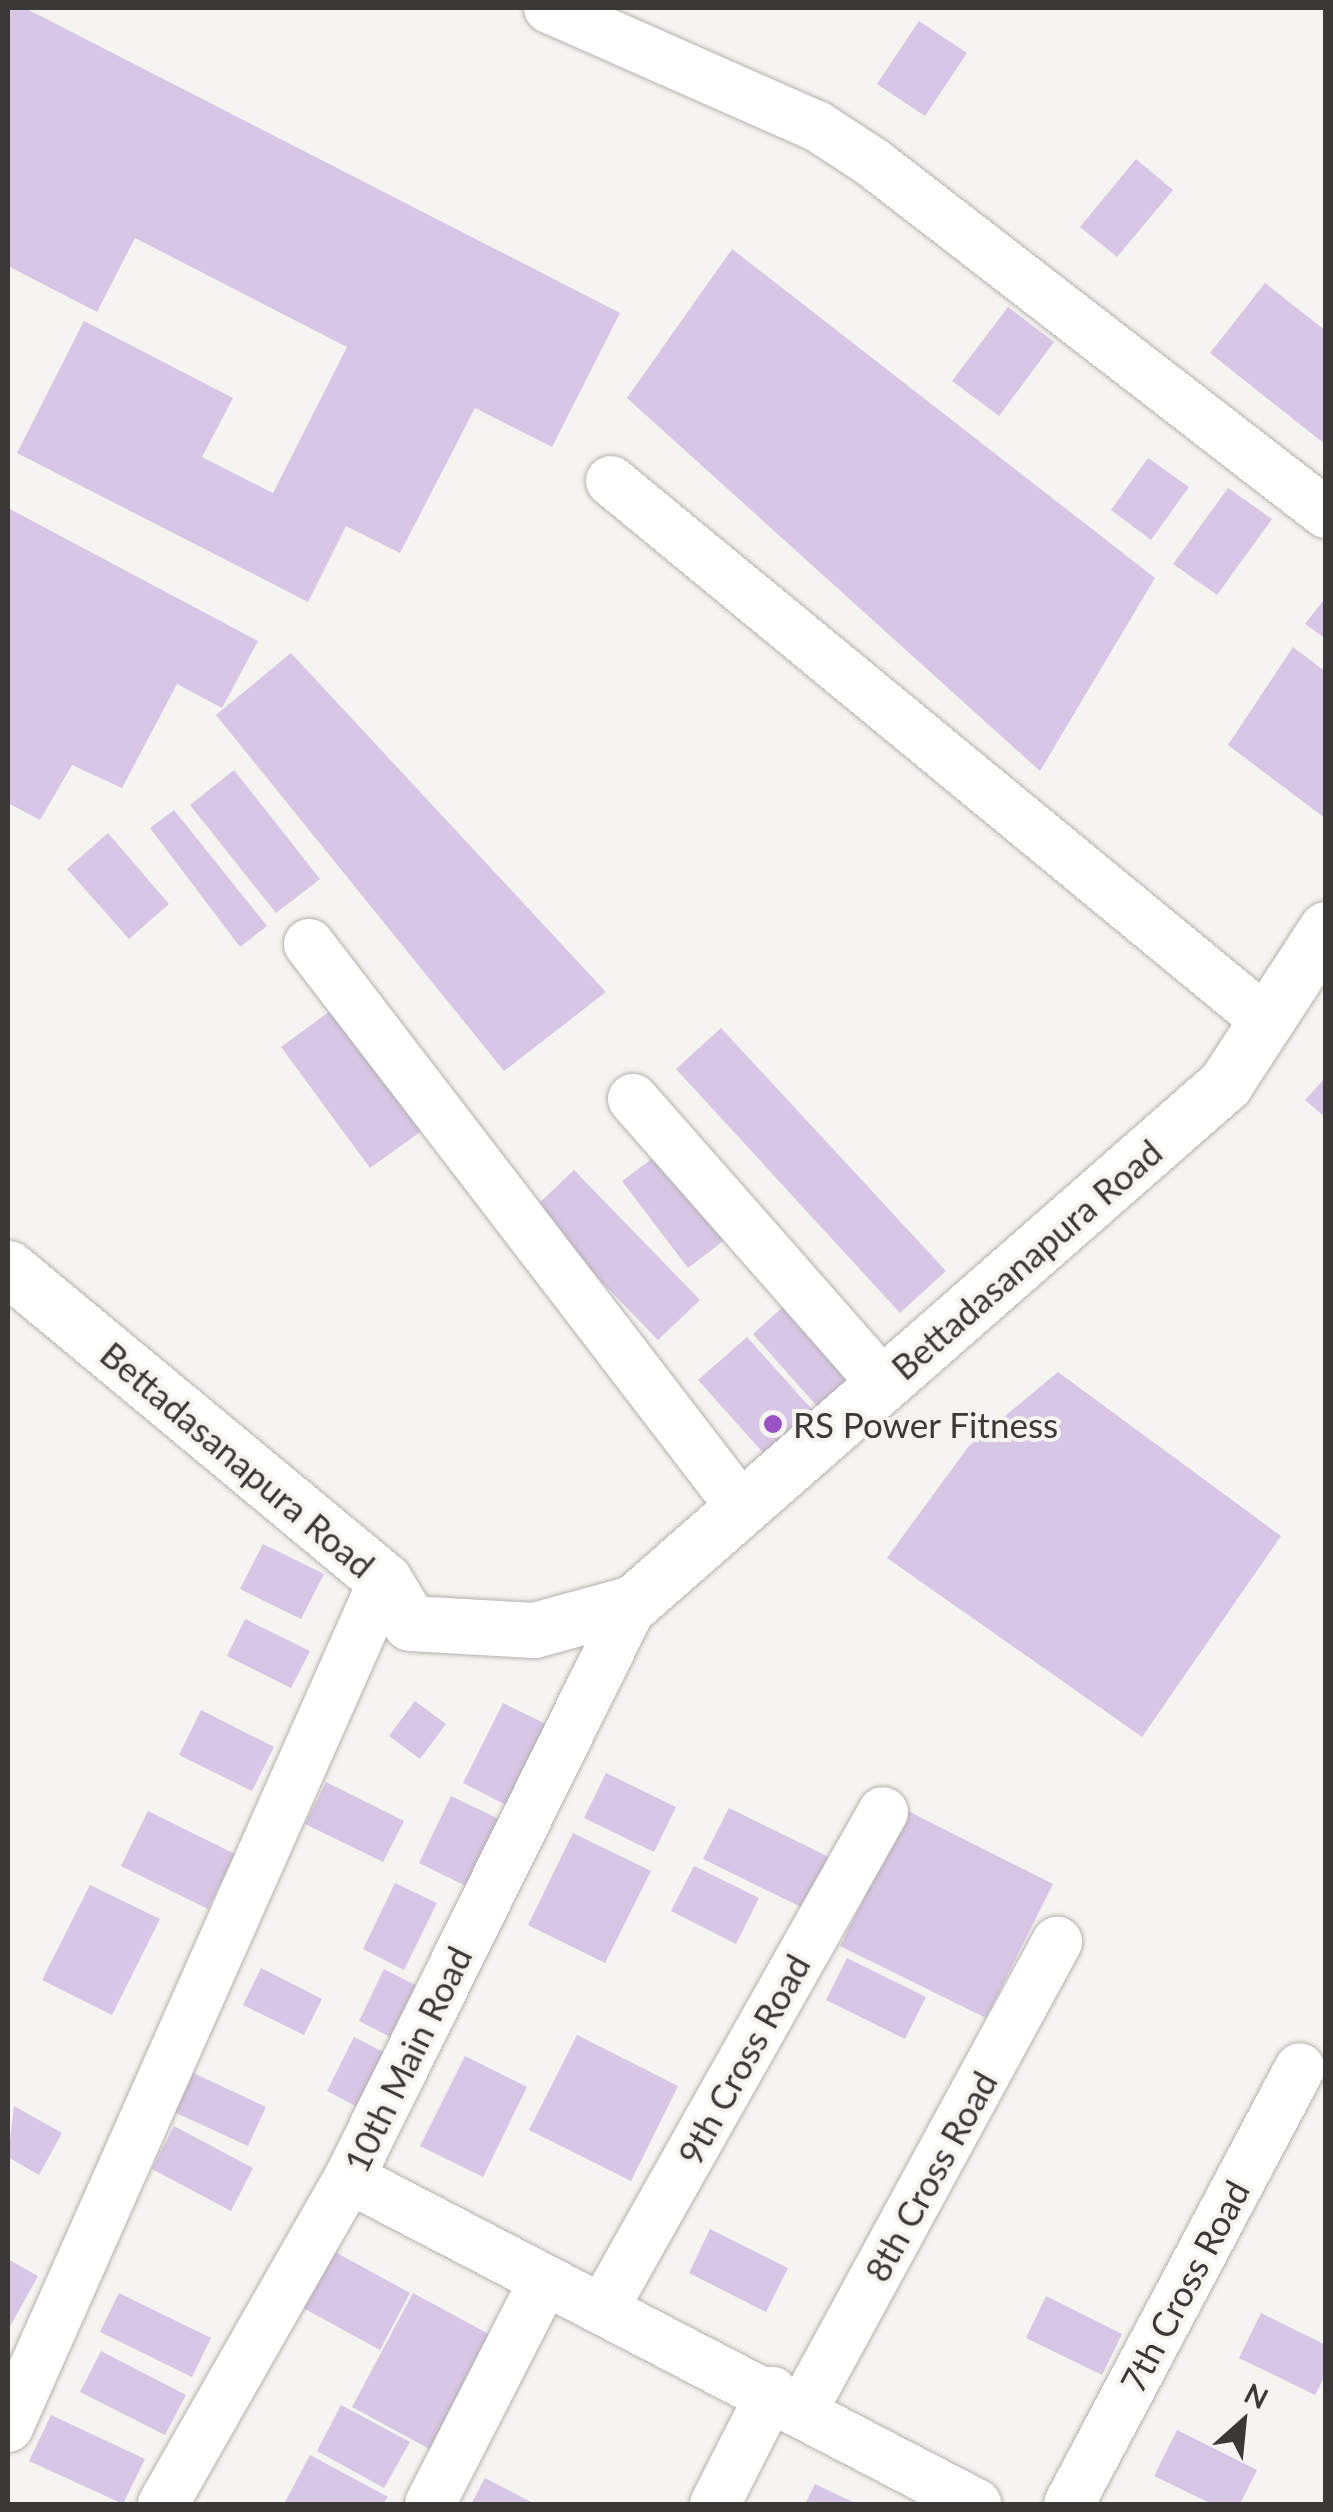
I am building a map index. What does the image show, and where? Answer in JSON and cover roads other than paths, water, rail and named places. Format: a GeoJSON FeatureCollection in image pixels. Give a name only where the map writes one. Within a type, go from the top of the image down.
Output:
{"type":"FeatureCollection","features":[{"type":"Feature","properties":{"kind":"street"},"geometry":{"type":"LineString","coordinates":[[549,8],[817,126],[872,162],[1326,513]]}},
{"type":"Feature","properties":{"kind":"street"},"geometry":{"type":"LineString","coordinates":[[611,481],[1264,1020]]}},
{"type":"Feature","properties":{"kind":"street","name":"Bettadasanapura Road"},"geometry":{"type":"LineString","coordinates":[[8,1268],[384,1580],[410,1624],[534,1630],[633,1603],[1225,1084],[1326,929]]}},
{"type":"Feature","properties":{"kind":"street"},"geometry":{"type":"LineString","coordinates":[[309,944],[742,1508]]}},
{"type":"Feature","properties":{"kind":"street"},"geometry":{"type":"LineString","coordinates":[[633,1099],[883,1384]]}},
{"type":"Feature","properties":{"kind":"street"},"geometry":{"type":"LineString","coordinates":[[8,2427],[384,1580]]}},
{"type":"Feature","properties":{"kind":"street","name":"10th Main Road"},"geometry":{"type":"LineString","coordinates":[[163,2504],[348,2178],[633,1603]]}},
{"type":"Feature","properties":{"kind":"street","name":"9th Cross Road"},"geometry":{"type":"LineString","coordinates":[[604,2307],[883,1812]]}},
{"type":"Feature","properties":{"kind":"street","name":"8th Cross Road"},"geometry":{"type":"LineString","coordinates":[[715,2504],[788,2400],[1057,1942]]}},
{"type":"Feature","properties":{"kind":"street","name":"7th Cross Road"},"geometry":{"type":"LineString","coordinates":[[1069,2504],[1300,2068]]}},
{"type":"Feature","properties":{"kind":"street"},"geometry":{"type":"LineString","coordinates":[[348,2178],[543,2283],[604,2307],[788,2400],[976,2504]]}},
{"type":"Feature","properties":{"kind":"street"},"geometry":{"type":"LineString","coordinates":[[430,2504],[543,2283]]}},
{"type":"Feature","properties":{"kind":"place","name":"RS Power Fitness"},"geometry":{"type":"Point","coordinates":[773,1424]}}]}
